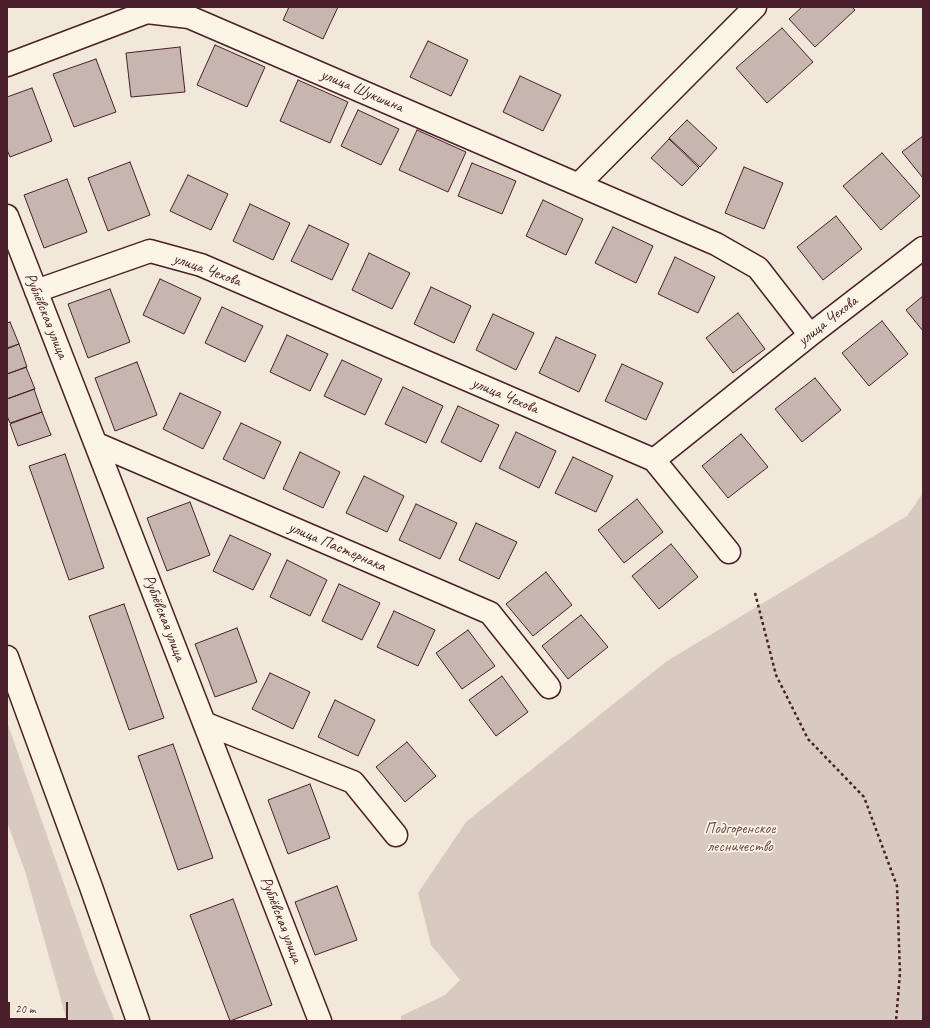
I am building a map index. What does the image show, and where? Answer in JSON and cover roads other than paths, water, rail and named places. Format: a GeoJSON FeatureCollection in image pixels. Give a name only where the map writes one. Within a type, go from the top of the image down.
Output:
{"type":"FeatureCollection","features":[{"type":"Feature","properties":{"kind":"street"},"geometry":{"type":"LineString","coordinates":[[7,65],[146,9]]}},
{"type":"Feature","properties":{"kind":"street","name":"улица Шукшина"},"geometry":{"type":"LineString","coordinates":[[146,9],[188,17],[716,244],[758,268],[810,335]]}},
{"type":"Feature","properties":{"kind":"street"},"geometry":{"type":"LineString","coordinates":[[579,184],[747,10]]}},
{"type":"Feature","properties":{"kind":"street","name":"Рублёвская улица"},"geometry":{"type":"LineString","coordinates":[[7,216],[97,444],[320,1021]]}},
{"type":"Feature","properties":{"kind":"street","name":"улица Чехова"},"geometry":{"type":"LineString","coordinates":[[36,290],[150,251],[201,265],[654,460],[810,335],[923,248]]}},
{"type":"Feature","properties":{"kind":"street","name":"улица Пастернака"},"geometry":{"type":"LineString","coordinates":[[97,444],[490,613],[550,687]]}},
{"type":"Feature","properties":{"kind":"street"},"geometry":{"type":"LineString","coordinates":[[654,460],[729,552]]}},
{"type":"Feature","properties":{"kind":"street"},"geometry":{"type":"LineString","coordinates":[[7,657],[91,886],[138,1021]]}},
{"type":"Feature","properties":{"kind":"street"},"geometry":{"type":"LineString","coordinates":[[204,723],[353,782],[396,835]]}},
{"type":"Feature","properties":{"kind":"park label","name":"Подгоренское лесничество"},"geometry":{"type":"Point","coordinates":[740,838]}}]}
